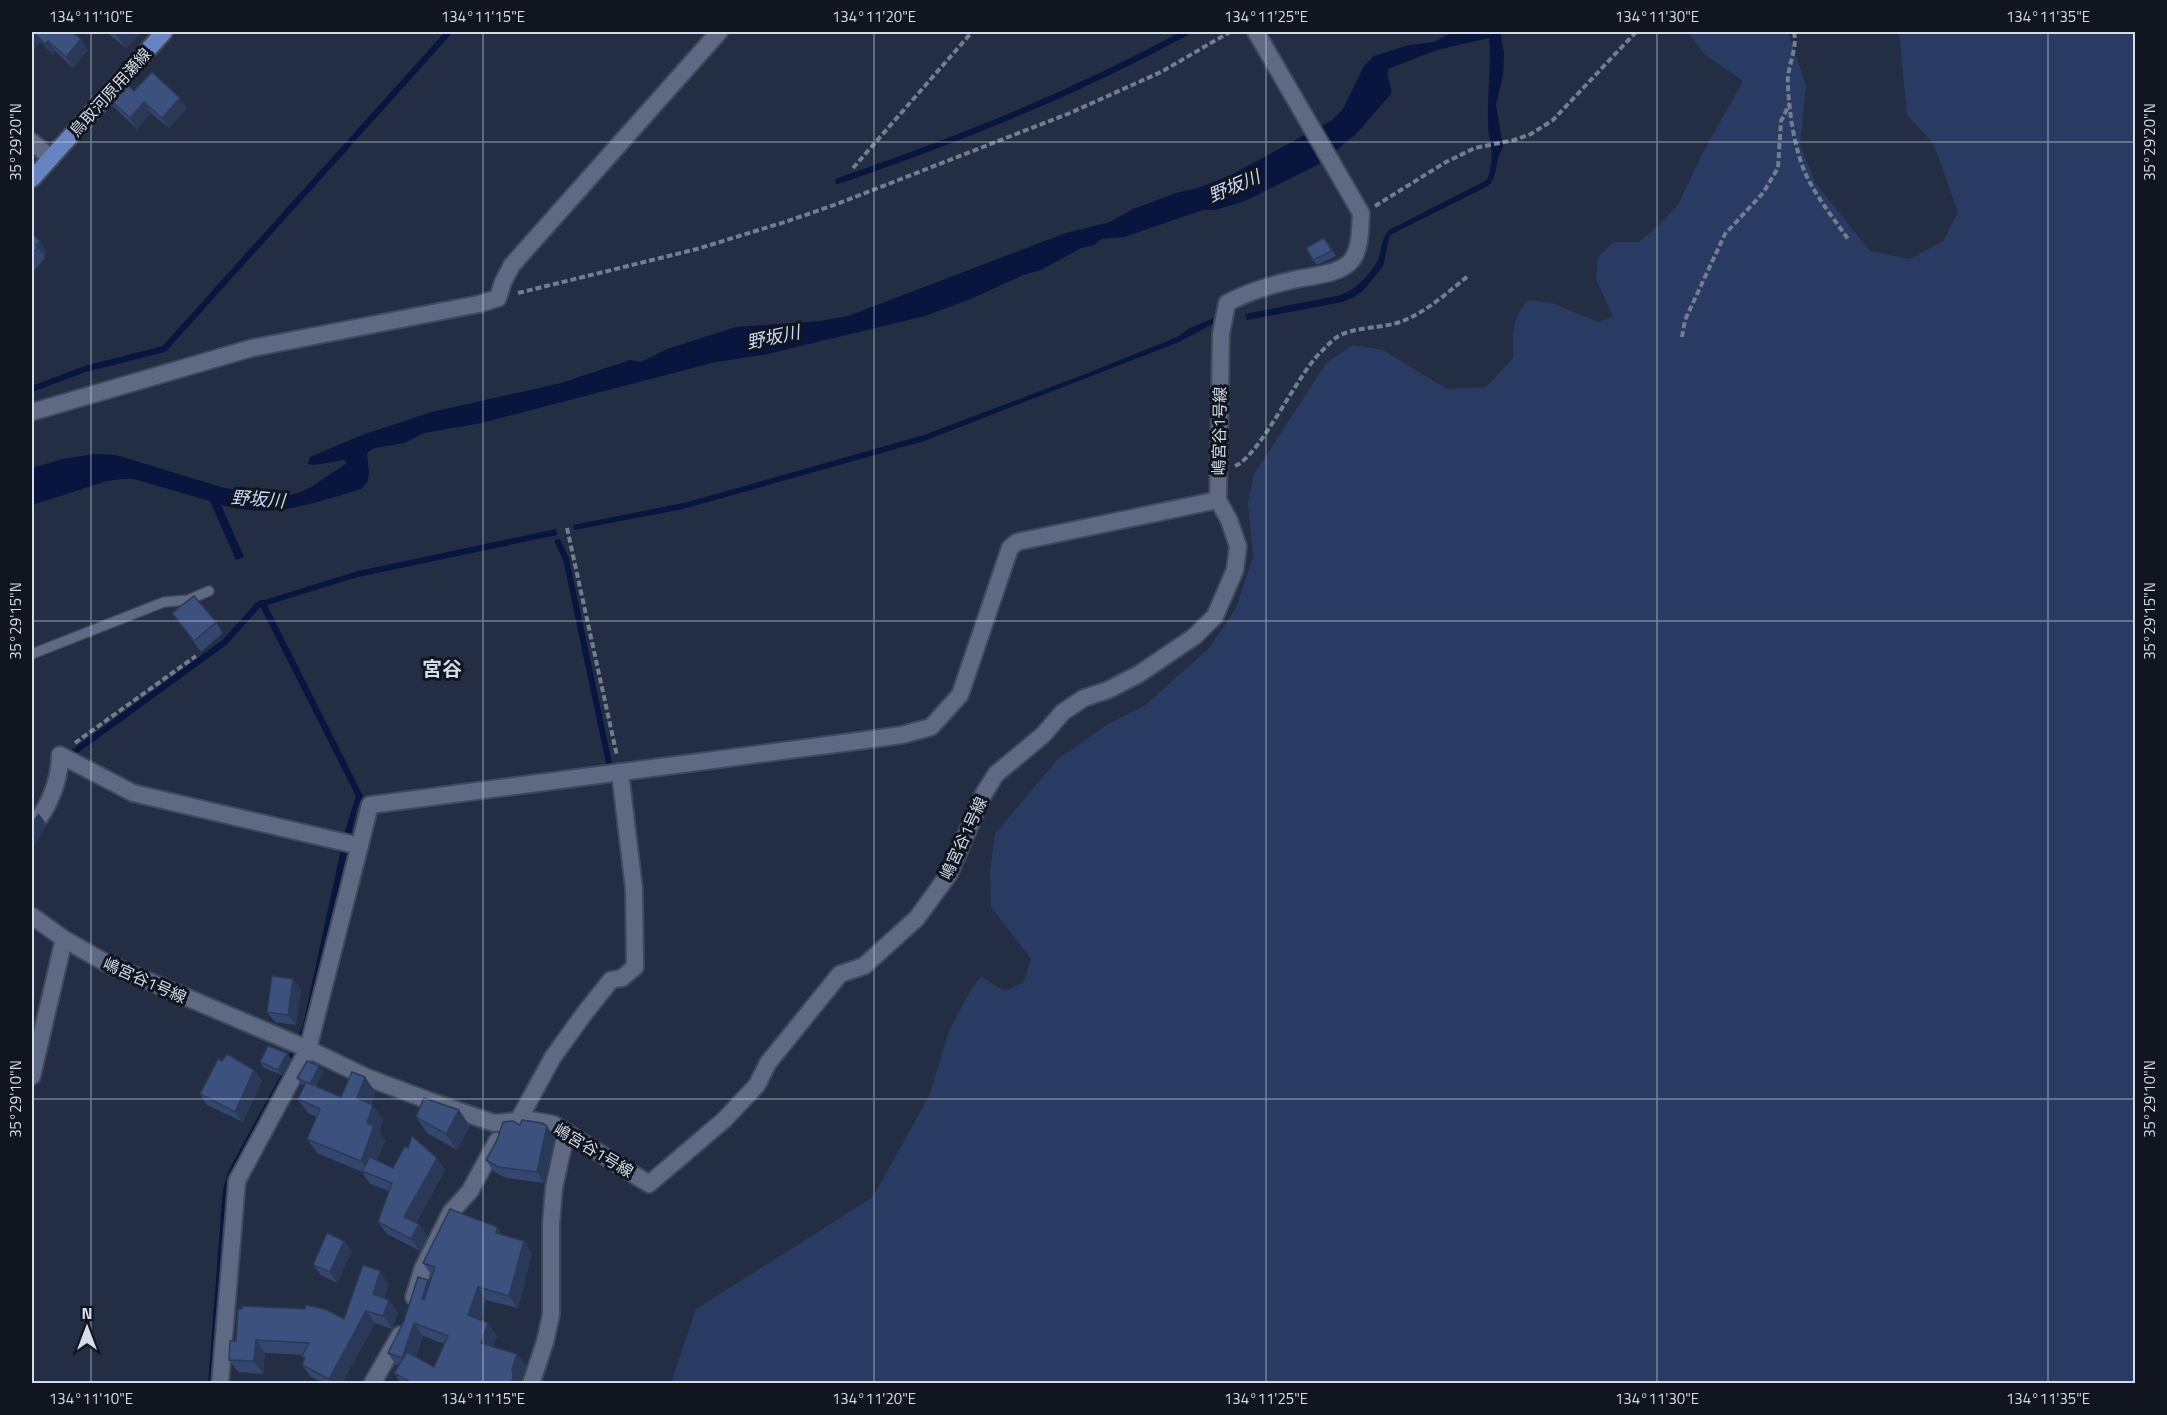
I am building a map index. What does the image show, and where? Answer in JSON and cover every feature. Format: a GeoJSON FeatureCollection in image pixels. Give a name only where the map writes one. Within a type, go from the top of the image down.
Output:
{"type":"FeatureCollection","features":[{"type":"Feature","properties":{"kind":"main road","name":"鳥取河原用瀬線"},"geometry":{"type":"LineString","coordinates":[[32,179],[164,32]]}},
{"type":"Feature","properties":{"kind":"street"},"geometry":{"type":"LineString","coordinates":[[32,412],[252,348],[479,304],[498,298],[512,265],[719,32]]}},
{"type":"Feature","properties":{"kind":"street"},"geometry":{"type":"LineString","coordinates":[[1256,32],[1361,213]]}},
{"type":"Feature","properties":{"kind":"street"},"geometry":{"type":"LineString","coordinates":[[32,142],[51,158]]}},
{"type":"Feature","properties":{"kind":"street","name":"嶋宮谷1号線"},"geometry":{"type":"LineString","coordinates":[[32,916],[64,939],[106,963],[308,1049],[366,1077],[494,1123],[530,1120],[553,1124],[649,1184],[724,1120],[756,1085],[768,1063],[840,974],[864,966],[922,911],[949,874],[983,795],[996,774],[1042,735],[1063,712],[1084,698],[1108,690],[1139,674],[1195,636],[1215,616],[1235,570],[1238,546],[1218,500],[1221,334],[1227,303],[1255,291],[1327,274],[1350,262],[1360,241],[1361,213]]}},
{"type":"Feature","properties":{"kind":"street"},"geometry":{"type":"LineString","coordinates":[[220,1383],[237,1181],[308,1049],[370,805],[902,735],[931,727],[960,695],[1010,548],[1017,542],[1218,500]]}},
{"type":"Feature","properties":{"kind":"street"},"geometry":{"type":"LineString","coordinates":[[32,827],[46,806],[58,778],[60,755],[133,793],[360,846]]}},
{"type":"Feature","properties":{"kind":"street"},"geometry":{"type":"LineString","coordinates":[[372,1383],[403,1330],[423,1268],[451,1212],[470,1191],[511,1121],[584,1014],[611,980],[622,978],[635,967],[634,889],[620,772]]}},
{"type":"Feature","properties":{"kind":"street"},"geometry":{"type":"LineString","coordinates":[[32,1076],[64,939]]}},
{"type":"Feature","properties":{"kind":"street"},"geometry":{"type":"LineString","coordinates":[[531,1383],[551,1315],[551,1224],[554,1188],[566,1132]]}},
{"type":"Feature","properties":{"kind":"lane"},"geometry":{"type":"LineString","coordinates":[[32,654],[164,602],[188,600],[209,591]]}},
{"type":"Feature","properties":{"kind":"path"},"geometry":{"type":"LineString","coordinates":[[853,168],[972,32]]}},
{"type":"Feature","properties":{"kind":"path"},"geometry":{"type":"LineString","coordinates":[[498,298],[697,249],[808,214],[1070,113],[1161,72],[1230,32]]}},
{"type":"Feature","properties":{"kind":"path"},"geometry":{"type":"LineString","coordinates":[[1361,213],[1446,162],[1475,148],[1531,135],[1553,120],[1636,32]]}},
{"type":"Feature","properties":{"kind":"path"},"geometry":{"type":"LineString","coordinates":[[1794,32],[1796,41],[1787,83],[1800,157],[1807,176],[1848,239]]}},
{"type":"Feature","properties":{"kind":"path"},"geometry":{"type":"LineString","coordinates":[[1682,337],[1685,320],[1725,234],[1763,193],[1778,168],[1781,121],[1790,104]]}},
{"type":"Feature","properties":{"kind":"path"},"geometry":{"type":"LineString","coordinates":[[1218,473],[1242,463],[1318,355],[1337,337],[1352,331],[1398,323],[1420,313],[1468,276]]}},
{"type":"Feature","properties":{"kind":"path"},"geometry":{"type":"LineString","coordinates":[[567,528],[620,772]]}},
{"type":"Feature","properties":{"kind":"path"},"geometry":{"type":"LineString","coordinates":[[60,755],[196,656]]}},
{"type":"Feature","properties":{"kind":"shaded area"},"geometry":{"type":"Polygon","coordinates":[[[1688,32],[1788,32],[1806,86],[1800,145],[1816,184],[1870,251],[1910,259],[1943,241],[1958,212],[1933,143],[1907,115],[1899,32],[2135,32],[2135,1383],[671,1383],[696,1309],[873,1197],[929,1096],[949,1031],[970,991],[981,976],[1004,991],[1024,982],[1031,959],[991,907],[990,871],[995,834],[1058,759],[1105,726],[1147,704],[1209,648],[1236,608],[1253,557],[1248,503],[1254,474],[1327,362],[1353,345],[1383,350],[1447,389],[1486,387],[1513,358],[1513,333],[1516,320],[1528,300],[1552,303],[1598,322],[1613,317],[1596,279],[1598,257],[1613,242],[1639,242],[1678,205],[1702,154],[1743,81],[1704,54],[1688,32]]]}},
{"type":"Feature","properties":{"kind":"water","name":"野坂川"},"geometry":{"type":"Polygon","coordinates":[[[1453,32],[1508,32],[1501,35],[1504,53],[1503,75],[1496,105],[1503,147],[1498,157],[1495,174],[1491,183],[1486,187],[1392,234],[1389,238],[1383,266],[1363,291],[1343,302],[1247,320],[1245,314],[1347,292],[1362,282],[1374,267],[1379,258],[1384,237],[1389,230],[1487,180],[1492,156],[1488,128],[1489,38],[1437,50],[1388,69],[1391,94],[1356,134],[1319,164],[1245,201],[1215,210],[1203,210],[1124,237],[1101,239],[1094,245],[1081,248],[1041,270],[1023,275],[973,298],[925,316],[763,355],[716,362],[481,423],[424,433],[404,443],[375,448],[367,455],[368,481],[361,489],[292,508],[275,510],[258,511],[221,505],[244,557],[236,560],[210,501],[134,479],[107,481],[32,505],[32,468],[63,459],[94,454],[116,455],[221,487],[250,493],[279,491],[290,495],[311,487],[347,463],[344,460],[308,464],[310,457],[362,435],[432,412],[561,383],[630,360],[641,362],[667,349],[736,327],[820,321],[848,316],[1066,233],[1110,222],[1133,209],[1231,175],[1332,120],[1343,109],[1364,66],[1374,56],[1409,45],[1434,42],[1453,32]]]}},
{"type":"Feature","properties":{"kind":"water"},"geometry":{"type":"Polygon","coordinates":[[[1214,318],[1213,324],[1179,342],[924,441],[683,509],[574,530],[573,525],[688,502],[924,435],[1083,375],[1177,337],[1190,328],[1214,318]]]}},
{"type":"Feature","properties":{"kind":"water"},"geometry":{"type":"Polygon","coordinates":[[[556,529],[557,535],[358,577],[267,605],[363,796],[357,808],[308,1029],[294,1057],[294,1062],[233,1173],[213,1383],[208,1384],[223,1189],[228,1172],[289,1060],[289,1055],[303,1025],[345,831],[356,796],[258,602],[358,571],[556,529]]]}},
{"type":"Feature","properties":{"kind":"building"},"geometry":{"type":"Polygon","coordinates":[[[33,32],[72,32],[81,39],[66,57],[48,41],[45,44],[33,32]]]}},
{"type":"Feature","properties":{"kind":"building"},"geometry":{"type":"Polygon","coordinates":[[[152,72],[180,98],[162,118],[144,102],[130,118],[106,96],[121,79],[134,91],[152,72]]]}},
{"type":"Feature","properties":{"kind":"building"},"geometry":{"type":"Polygon","coordinates":[[[32,234],[40,241],[36,245],[38,248],[32,254],[32,234]]]}},
{"type":"Feature","properties":{"kind":"building"},"geometry":{"type":"Polygon","coordinates":[[[1324,238],[1332,251],[1313,260],[1306,248],[1324,238]]]}},
{"type":"Feature","properties":{"kind":"building"},"geometry":{"type":"Polygon","coordinates":[[[194,596],[216,622],[194,641],[172,613],[194,596]]]}},
{"type":"Feature","properties":{"kind":"building"},"geometry":{"type":"Polygon","coordinates":[[[272,976],[293,979],[288,1015],[267,1012],[272,976]]]}},
{"type":"Feature","properties":{"kind":"building"},"geometry":{"type":"Polygon","coordinates":[[[268,1046],[287,1053],[278,1070],[260,1062],[268,1046]]]}},
{"type":"Feature","properties":{"kind":"building"},"geometry":{"type":"Polygon","coordinates":[[[227,1054],[254,1070],[235,1112],[200,1094],[218,1059],[222,1061],[227,1054]]]}},
{"type":"Feature","properties":{"kind":"building"},"geometry":{"type":"Polygon","coordinates":[[[307,1061],[319,1066],[310,1084],[297,1078],[307,1061]]]}},
{"type":"Feature","properties":{"kind":"building"},"geometry":{"type":"Polygon","coordinates":[[[352,1072],[365,1077],[357,1098],[373,1105],[367,1123],[374,1126],[361,1161],[307,1139],[320,1109],[298,1099],[306,1082],[341,1097],[352,1072]]]}},
{"type":"Feature","properties":{"kind":"building"},"geometry":{"type":"Polygon","coordinates":[[[424,1098],[459,1110],[446,1134],[416,1117],[424,1098]]]}},
{"type":"Feature","properties":{"kind":"building"},"geometry":{"type":"Polygon","coordinates":[[[522,1120],[547,1126],[537,1172],[498,1167],[486,1160],[497,1140],[503,1122],[513,1121],[520,1125],[522,1120]]]}},
{"type":"Feature","properties":{"kind":"building"},"geometry":{"type":"Polygon","coordinates":[[[412,1136],[437,1158],[404,1217],[419,1224],[411,1239],[378,1222],[392,1183],[362,1171],[370,1157],[393,1168],[405,1146],[408,1148],[412,1136]]]}},
{"type":"Feature","properties":{"kind":"building"},"geometry":{"type":"Polygon","coordinates":[[[450,1209],[497,1227],[496,1233],[524,1241],[509,1296],[478,1287],[468,1315],[488,1323],[481,1343],[517,1354],[512,1369],[511,1383],[412,1383],[394,1373],[407,1352],[434,1367],[448,1336],[414,1323],[402,1358],[388,1353],[404,1321],[418,1277],[428,1280],[422,1299],[424,1300],[435,1267],[423,1263],[450,1209]]]}},
{"type":"Feature","properties":{"kind":"building"},"geometry":{"type":"Polygon","coordinates":[[[327,1233],[344,1241],[330,1272],[313,1265],[327,1233]]]}},
{"type":"Feature","properties":{"kind":"building"},"geometry":{"type":"Polygon","coordinates":[[[363,1265],[380,1271],[373,1294],[389,1300],[383,1316],[366,1311],[329,1379],[302,1365],[305,1358],[302,1356],[309,1343],[256,1340],[254,1361],[229,1360],[230,1341],[236,1341],[238,1309],[242,1309],[242,1306],[305,1309],[306,1305],[327,1310],[344,1319],[363,1265]]]}},
{"type":"Feature","properties":{"kind":"waterway"},"geometry":{"type":"LineString","coordinates":[[32,389],[85,369],[164,349],[449,32]]}},
{"type":"Feature","properties":{"kind":"waterway"},"geometry":{"type":"LineString","coordinates":[[838,181],[928,149],[1015,114],[1102,76],[1187,32]]}},
{"type":"Feature","properties":{"kind":"waterway"},"geometry":{"type":"LineString","coordinates":[[558,542],[566,559],[609,763]]}},
{"type":"Feature","properties":{"kind":"waterway"},"geometry":{"type":"LineString","coordinates":[[70,755],[225,642],[262,603]]}},
{"type":"Feature","properties":{"kind":"district","name":"宮谷"},"geometry":{"type":"Point","coordinates":[442,668]}}]}
